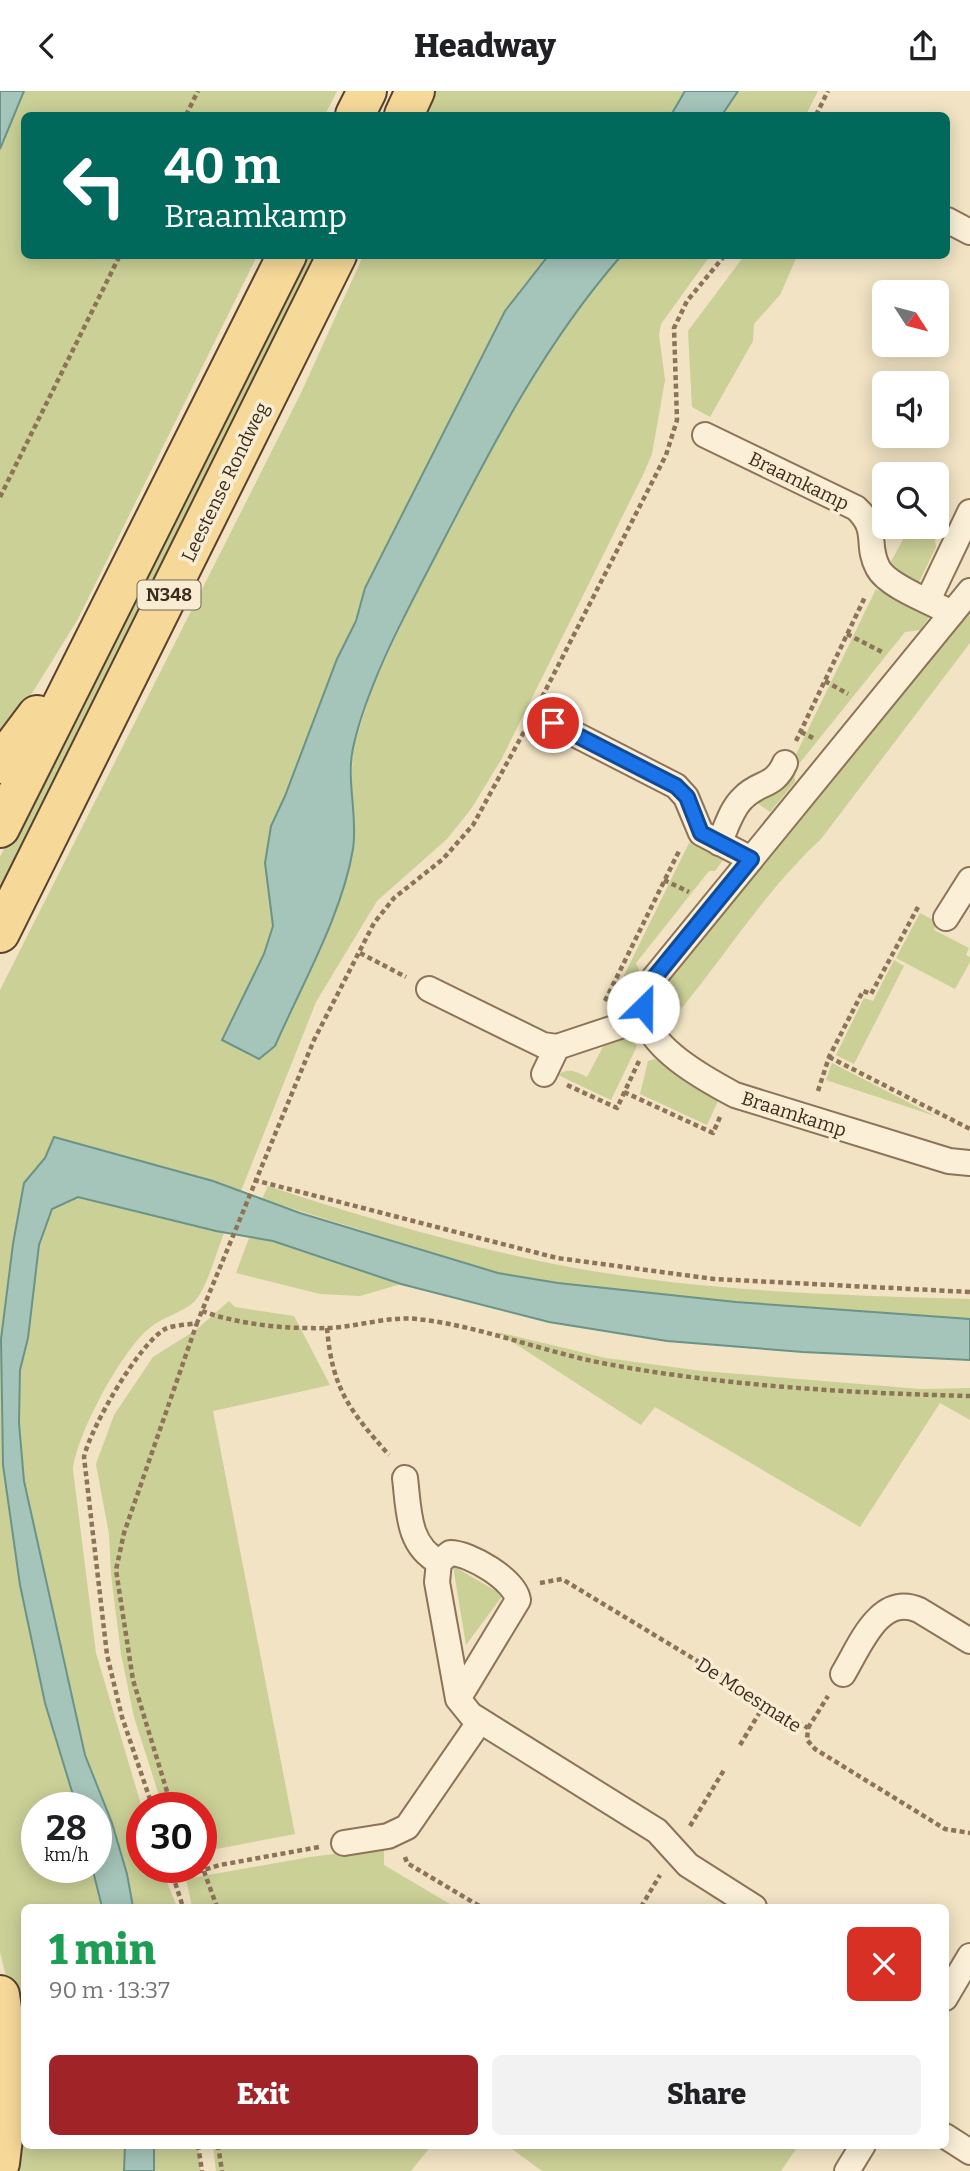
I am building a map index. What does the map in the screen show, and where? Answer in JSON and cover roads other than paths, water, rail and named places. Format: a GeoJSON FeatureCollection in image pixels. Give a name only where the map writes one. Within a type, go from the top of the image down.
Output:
{"type":"FeatureCollection","features":[{"type":"Feature","properties":{"kind":"main road"},"geometry":{"type":"LineString","coordinates":[[356,112],[367,91]]}},
{"type":"Feature","properties":{"kind":"main road"},"geometry":{"type":"LineString","coordinates":[[405,112],[415,91]]}},
{"type":"Feature","properties":{"kind":"main road","name":"N348"},"geometry":{"type":"LineString","coordinates":[[0,828],[285,259]]}},
{"type":"Feature","properties":{"kind":"main road","name":"Leestense Rondweg"},"geometry":{"type":"LineString","coordinates":[[0,933],[335,259]]}},
{"type":"Feature","properties":{"kind":"main road","name":"N348"},"geometry":{"type":"LineString","coordinates":[[0,764],[92,644]]}},
{"type":"Feature","properties":{"kind":"main road"},"geometry":{"type":"LineString","coordinates":[[0,1995],[11,2071],[0,2163]]}},
{"type":"Feature","properties":{"kind":"street"},"geometry":{"type":"LineString","coordinates":[[950,222],[970,232]]}},
{"type":"Feature","properties":{"kind":"street","name":"Braamkamp"},"geometry":{"type":"LineString","coordinates":[[705,435],[856,508],[870,524],[878,568],[893,583],[928,600]]}},
{"type":"Feature","properties":{"kind":"street"},"geometry":{"type":"LineString","coordinates":[[952,613],[928,600],[970,512]]}},
{"type":"Feature","properties":{"kind":"street"},"geometry":{"type":"LineString","coordinates":[[429,989],[543,1045],[557,1047],[648,1026],[645,998],[654,978],[970,591]]}},
{"type":"Feature","properties":{"kind":"street"},"geometry":{"type":"LineString","coordinates":[[553,723],[676,786],[690,803],[694,821],[701,833],[751,859]]}},
{"type":"Feature","properties":{"kind":"street"},"geometry":{"type":"LineString","coordinates":[[719,843],[739,802],[752,791],[773,782],[785,764]]}},
{"type":"Feature","properties":{"kind":"street"},"geometry":{"type":"LineString","coordinates":[[946,918],[970,880]]}},
{"type":"Feature","properties":{"kind":"street","name":"Braamkamp"},"geometry":{"type":"LineString","coordinates":[[648,1026],[685,1065],[731,1093],[809,1120],[949,1161],[970,1163]]}},
{"type":"Feature","properties":{"kind":"street"},"geometry":{"type":"LineString","coordinates":[[544,1074],[557,1047]]}},
{"type":"Feature","properties":{"kind":"street"},"geometry":{"type":"LineString","coordinates":[[405,1478],[415,1541],[428,1556],[439,1562]]}},
{"type":"Feature","properties":{"kind":"street"},"geometry":{"type":"LineString","coordinates":[[458,1699],[518,1600],[515,1587],[466,1555],[450,1553],[439,1562],[436,1582],[458,1699],[466,1711],[657,1831],[688,1865],[749,1904]]}},
{"type":"Feature","properties":{"kind":"street"},"geometry":{"type":"LineString","coordinates":[[843,1674],[880,1615],[894,1606],[919,1609],[970,1641]]}},
{"type":"Feature","properties":{"kind":"street"},"geometry":{"type":"LineString","coordinates":[[344,1843],[399,1833],[415,1820],[480,1721]]}},
{"type":"Feature","properties":{"kind":"street"},"geometry":{"type":"LineString","coordinates":[[949,1991],[970,1956]]}},
{"type":"Feature","properties":{"kind":"street"},"geometry":{"type":"LineString","coordinates":[[949,2139],[970,2152]]}},
{"type":"Feature","properties":{"kind":"street"},"geometry":{"type":"LineString","coordinates":[[847,2171],[861,2149]]}},
{"type":"Feature","properties":{"kind":"water"},"geometry":{"type":"Polygon","coordinates":[[[0,91],[24,91],[0,149],[0,91]]]}},
{"type":"Feature","properties":{"kind":"water"},"geometry":{"type":"Polygon","coordinates":[[[685,91],[738,91],[724,112],[673,112],[685,91]]]}},
{"type":"Feature","properties":{"kind":"water"},"geometry":{"type":"Polygon","coordinates":[[[546,259],[619,259],[567,325],[520,399],[389,648],[359,724],[353,748],[351,773],[354,837],[348,874],[331,924],[275,1046],[259,1059],[222,1040],[264,954],[273,926],[265,863],[271,826],[337,659],[356,621],[365,588],[505,311],[546,259]]]}},
{"type":"Feature","properties":{"kind":"water"},"geometry":{"type":"Polygon","coordinates":[[[54,1137],[213,1181],[300,1213],[498,1273],[558,1283],[736,1302],[970,1319],[970,1360],[803,1352],[667,1341],[549,1322],[401,1284],[273,1241],[216,1231],[78,1197],[52,1209],[39,1245],[28,1338],[20,1370],[19,1423],[24,1481],[85,1755],[100,1792],[72,1792],[45,1703],[20,1585],[3,1465],[1,1339],[24,1183],[45,1158],[54,1137]]]}},
{"type":"Feature","properties":{"kind":"water"},"geometry":{"type":"Polygon","coordinates":[[[112,1823],[132,1904],[101,1904],[96,1883],[112,1883],[112,1823]]]}},
{"type":"Feature","properties":{"kind":"water"},"geometry":{"type":"Polygon","coordinates":[[[125,2149],[154,2149],[154,2171],[124,2171],[125,2149]]]}}]}
